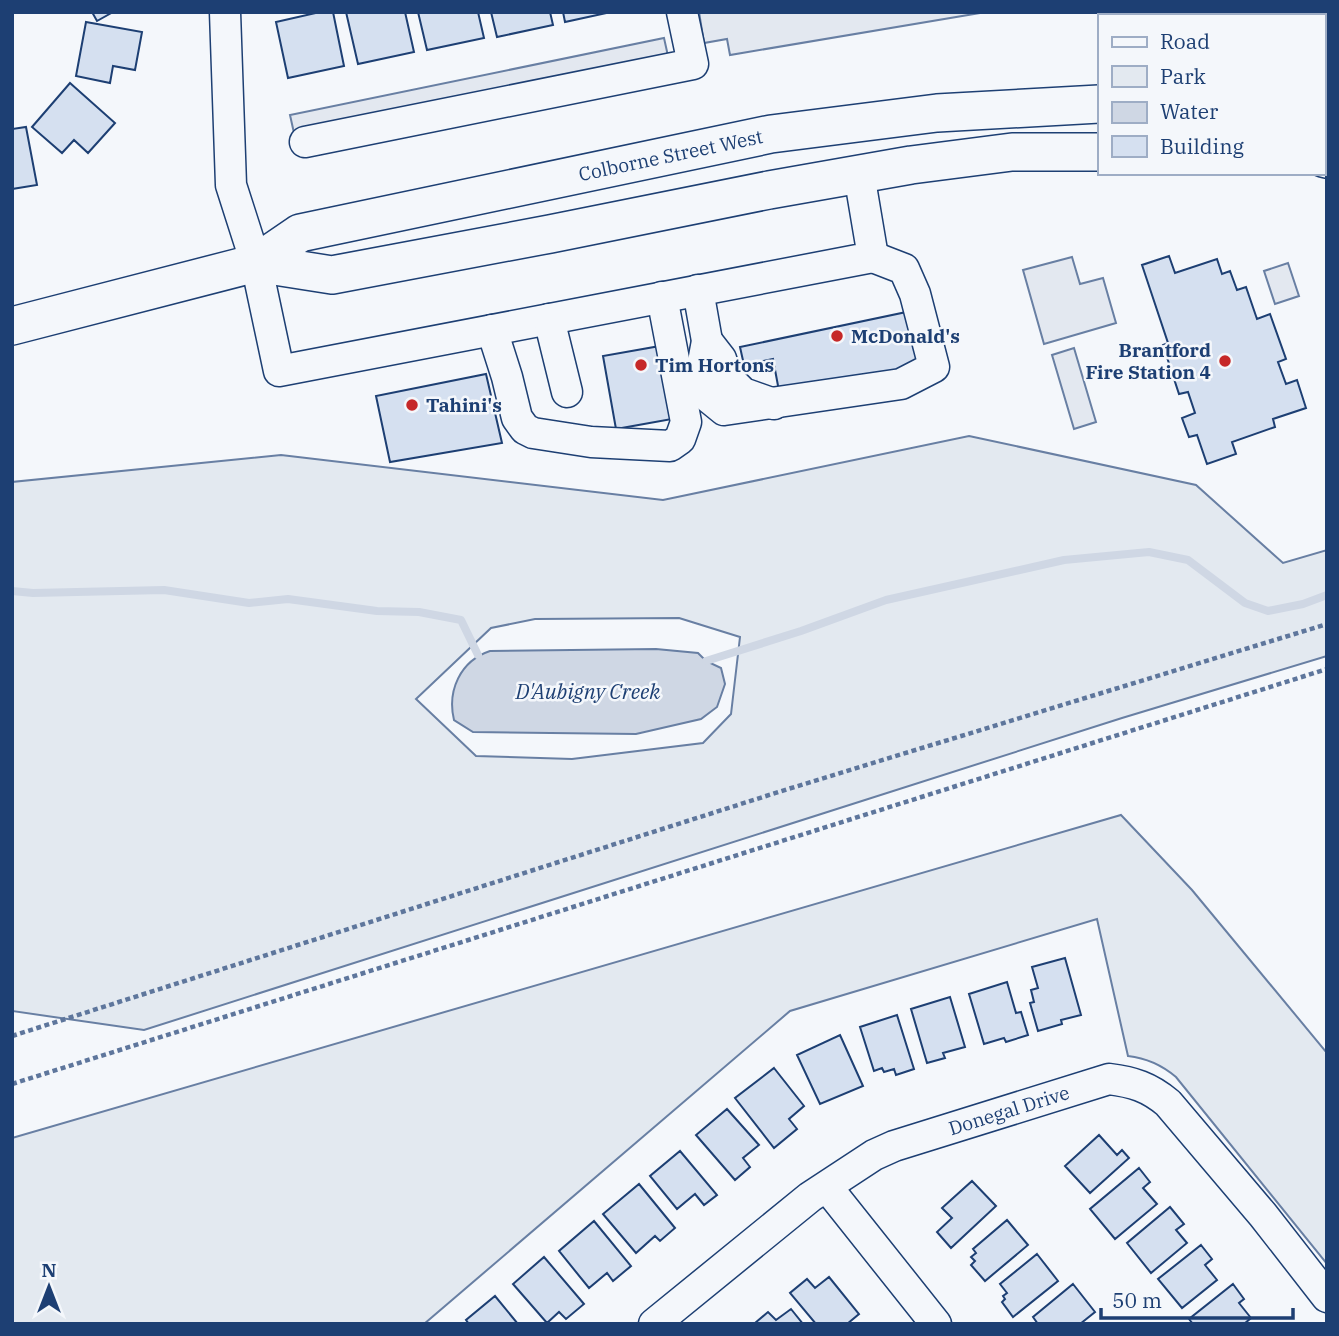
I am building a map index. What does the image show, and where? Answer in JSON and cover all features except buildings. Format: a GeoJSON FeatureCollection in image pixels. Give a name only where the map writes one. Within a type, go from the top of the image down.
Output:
{"type":"FeatureCollection","features":[{"type":"Feature","properties":{"kind":"main road","name":"Colborne Street West"},"geometry":{"type":"LineString","coordinates":[[12,326],[256,262],[300,233],[771,134],[937,113],[1098,104]]}},
{"type":"Feature","properties":{"kind":"main road","name":"Colborne Street West"},"geometry":{"type":"LineString","coordinates":[[256,262],[332,275],[859,174],[1012,152],[1098,152]]}},
{"type":"Feature","properties":{"kind":"street"},"geometry":{"type":"LineString","coordinates":[[225,12],[231,186],[256,262],[279,371],[698,290],[873,257],[904,269],[915,294],[934,367],[901,384],[724,410],[708,397],[702,368],[707,341],[698,290]]}},
{"type":"Feature","properties":{"kind":"street"},"geometry":{"type":"LineString","coordinates":[[305,142],[693,64],[682,12]]}},
{"type":"Feature","properties":{"kind":"street"},"geometry":{"type":"LineString","coordinates":[[859,174],[873,257]]}},
{"type":"Feature","properties":{"kind":"street"},"geometry":{"type":"LineString","coordinates":[[492,330],[517,418],[525,429],[533,433],[591,442],[670,446],[680,439],[685,427],[662,297]]}},
{"type":"Feature","properties":{"kind":"street"},"geometry":{"type":"LineString","coordinates":[[549,319],[567,392]]}},
{"type":"Feature","properties":{"kind":"street","name":"Donegal Drive"},"geometry":{"type":"LineString","coordinates":[[654,1324],[810,1197],[874,1155],[894,1146],[1109,1079],[1134,1082],[1153,1091],[1168,1103],[1263,1215],[1327,1297]]}},
{"type":"Feature","properties":{"kind":"street"},"geometry":{"type":"LineString","coordinates":[[827,1187],[936,1324]]}},
{"type":"Feature","properties":{"kind":"path"},"geometry":{"type":"LineString","coordinates":[[12,1036],[788,789],[1327,624]]}},
{"type":"Feature","properties":{"kind":"path"},"geometry":{"type":"LineString","coordinates":[[12,1084],[1327,669]]}},
{"type":"Feature","properties":{"kind":"green space"},"geometry":{"type":"Polygon","coordinates":[[[969,436],[1196,485],[1283,563],[1327,550],[1327,656],[1122,718],[144,1030],[12,1011],[12,482],[281,455],[663,500],[969,436]],[[679,618],[535,619],[491,628],[416,699],[476,756],[572,759],[703,743],[731,714],[740,637],[679,618]]]}},
{"type":"Feature","properties":{"kind":"green space"},"geometry":{"type":"Polygon","coordinates":[[[1121,815],[1192,890],[1327,1053],[1327,1264],[1176,1077],[1154,1063],[1128,1056],[1097,919],[790,1011],[424,1324],[12,1324],[12,1138],[1121,815]]]}},
{"type":"Feature","properties":{"kind":"shaded area"},"geometry":{"type":"Polygon","coordinates":[[[699,12],[986,12],[730,55],[727,39],[704,43],[699,12]]]}},
{"type":"Feature","properties":{"kind":"shaded area"},"geometry":{"type":"Polygon","coordinates":[[[664,38],[668,56],[294,133],[290,115],[664,38]]]}},
{"type":"Feature","properties":{"kind":"shaded area"},"geometry":{"type":"Polygon","coordinates":[[[1072,257],[1080,284],[1103,278],[1116,323],[1044,344],[1023,270],[1072,257]]]}},
{"type":"Feature","properties":{"kind":"shaded area"},"geometry":{"type":"Polygon","coordinates":[[[1288,263],[1299,296],[1275,304],[1264,271],[1288,263]]]}},
{"type":"Feature","properties":{"kind":"shaded area"},"geometry":{"type":"Polygon","coordinates":[[[1074,348],[1096,422],[1074,429],[1052,355],[1074,348]]]}},
{"type":"Feature","properties":{"kind":"water","name":"D'Aubigny Creek"},"geometry":{"type":"Polygon","coordinates":[[[656,649],[698,653],[706,661],[721,668],[725,684],[717,707],[701,719],[636,734],[473,732],[454,720],[452,698],[458,678],[471,662],[490,651],[656,649]]]}},
{"type":"Feature","properties":{"kind":"waterway","name":"D'Aubigny Creek"},"geometry":{"type":"LineString","coordinates":[[706,661],[886,600],[1064,560],[1149,552],[1188,560],[1245,603],[1268,611],[1303,604],[1327,595]]}},
{"type":"Feature","properties":{"kind":"waterway","name":"D'Aubigny Creek"},"geometry":{"type":"LineString","coordinates":[[12,591],[33,593],[164,590],[249,603],[288,599],[377,611],[419,612],[461,620],[478,655]]}},
{"type":"Feature","properties":{"kind":"place","name":"McDonald's"},"geometry":{"type":"Point","coordinates":[837,336]}},
{"type":"Feature","properties":{"kind":"place","name":"Brantford Fire Station 4"},"geometry":{"type":"Point","coordinates":[1225,361]}},
{"type":"Feature","properties":{"kind":"place","name":"Tim Hortons"},"geometry":{"type":"Point","coordinates":[641,365]}},
{"type":"Feature","properties":{"kind":"place","name":"Tahini's"},"geometry":{"type":"Point","coordinates":[412,405]}}]}
